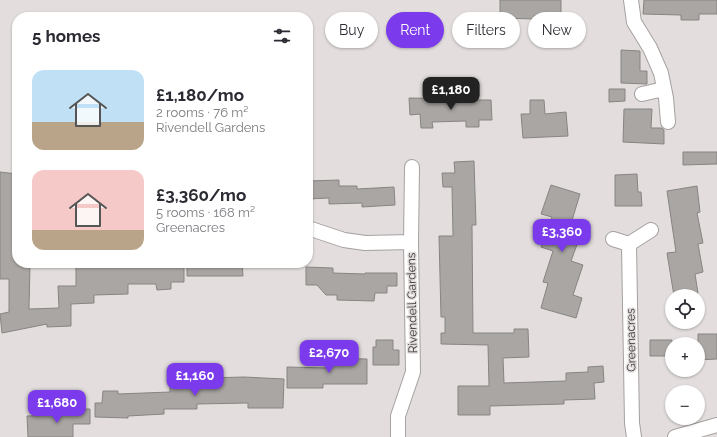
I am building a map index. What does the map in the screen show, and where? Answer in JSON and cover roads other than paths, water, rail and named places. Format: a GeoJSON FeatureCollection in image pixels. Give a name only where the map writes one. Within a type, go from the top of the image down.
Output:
{"type":"FeatureCollection","features":[{"type":"Feature","properties":{"kind":"street"},"geometry":{"type":"LineString","coordinates":[[632,0],[634,22],[650,48],[661,73],[666,98],[668,122]]}},
{"type":"Feature","properties":{"kind":"street"},"geometry":{"type":"LineString","coordinates":[[642,94],[664,89]]}},
{"type":"Feature","properties":{"kind":"street","name":"Rivendell Gardens"},"geometry":{"type":"LineString","coordinates":[[398,437],[398,416],[413,372],[411,242],[412,167]]}},
{"type":"Feature","properties":{"kind":"street"},"geometry":{"type":"LineString","coordinates":[[313,230],[344,240],[366,242],[411,242]]}},
{"type":"Feature","properties":{"kind":"street"},"geometry":{"type":"LineString","coordinates":[[613,239],[629,244],[651,230]]}},
{"type":"Feature","properties":{"kind":"street","name":"Greenacres"},"geometry":{"type":"LineString","coordinates":[[629,244],[632,423],[634,437]]}},
{"type":"Feature","properties":{"kind":"street"},"geometry":{"type":"LineString","coordinates":[[675,437],[717,425]]}}]}
